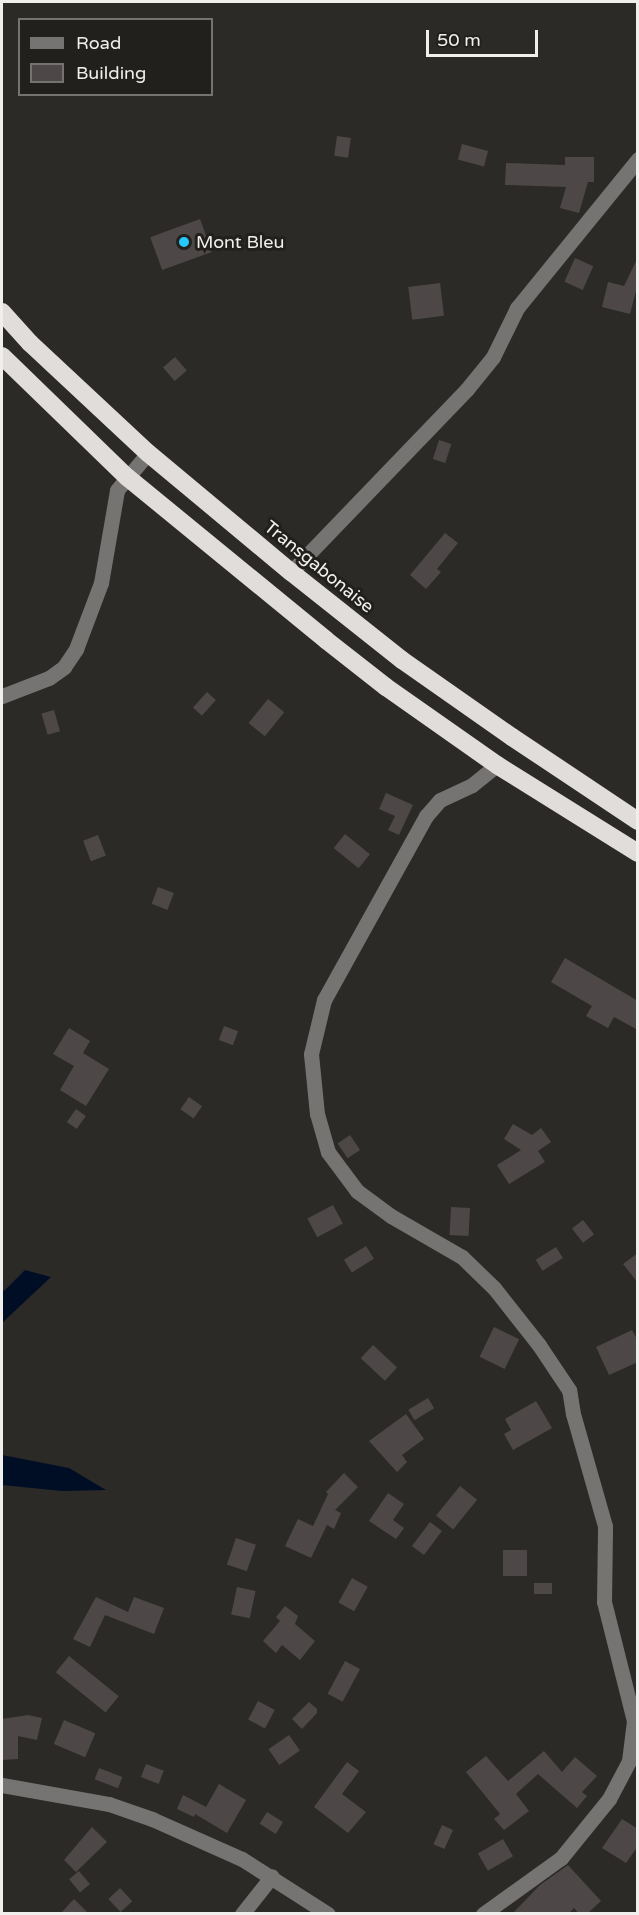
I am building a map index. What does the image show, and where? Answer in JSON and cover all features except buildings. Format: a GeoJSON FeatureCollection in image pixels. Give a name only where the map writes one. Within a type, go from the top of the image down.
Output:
{"type":"FeatureCollection","features":[{"type":"Feature","properties":{"kind":"highway","name":"Transgabonaise"},"geometry":{"type":"LineString","coordinates":[[2,312],[30,343],[148,453],[291,572],[402,660],[512,737],[638,820]]}},
{"type":"Feature","properties":{"kind":"highway"},"geometry":{"type":"LineString","coordinates":[[2,356],[74,429],[127,477],[386,687],[497,765],[638,853]]}},
{"type":"Feature","properties":{"kind":"street"},"geometry":{"type":"LineString","coordinates":[[291,572],[467,389],[493,357],[517,308],[638,159]]}},
{"type":"Feature","properties":{"kind":"street"},"geometry":{"type":"LineString","coordinates":[[2,696],[48,678],[64,667],[76,649],[101,583],[117,489],[148,453]]}},
{"type":"Feature","properties":{"kind":"street"},"geometry":{"type":"LineString","coordinates":[[483,1914],[561,1858],[609,1799],[629,1761],[634,1721],[604,1602],[605,1526],[573,1414],[569,1390],[539,1345],[494,1288],[462,1257],[391,1216],[357,1191],[328,1152],[317,1113],[312,1054],[324,1000],[426,816],[440,800],[472,785],[497,765]]}},
{"type":"Feature","properties":{"kind":"street"},"geometry":{"type":"LineString","coordinates":[[2,1785],[109,1804],[152,1819],[242,1859],[272,1876],[328,1914]]}},
{"type":"Feature","properties":{"kind":"street"},"geometry":{"type":"LineString","coordinates":[[242,1914],[272,1876]]}},
{"type":"Feature","properties":{"kind":"water"},"geometry":{"type":"Polygon","coordinates":[[[25,1270],[51,1277],[2,1323],[2,1288],[4,1291],[25,1270]]]}},
{"type":"Feature","properties":{"kind":"water"},"geometry":{"type":"Polygon","coordinates":[[[2,1455],[69,1468],[106,1490],[62,1491],[2,1485],[2,1455]]]}},
{"type":"Feature","properties":{"kind":"place","name":"Mont Bleu"},"geometry":{"type":"Point","coordinates":[184,242]}}]}
